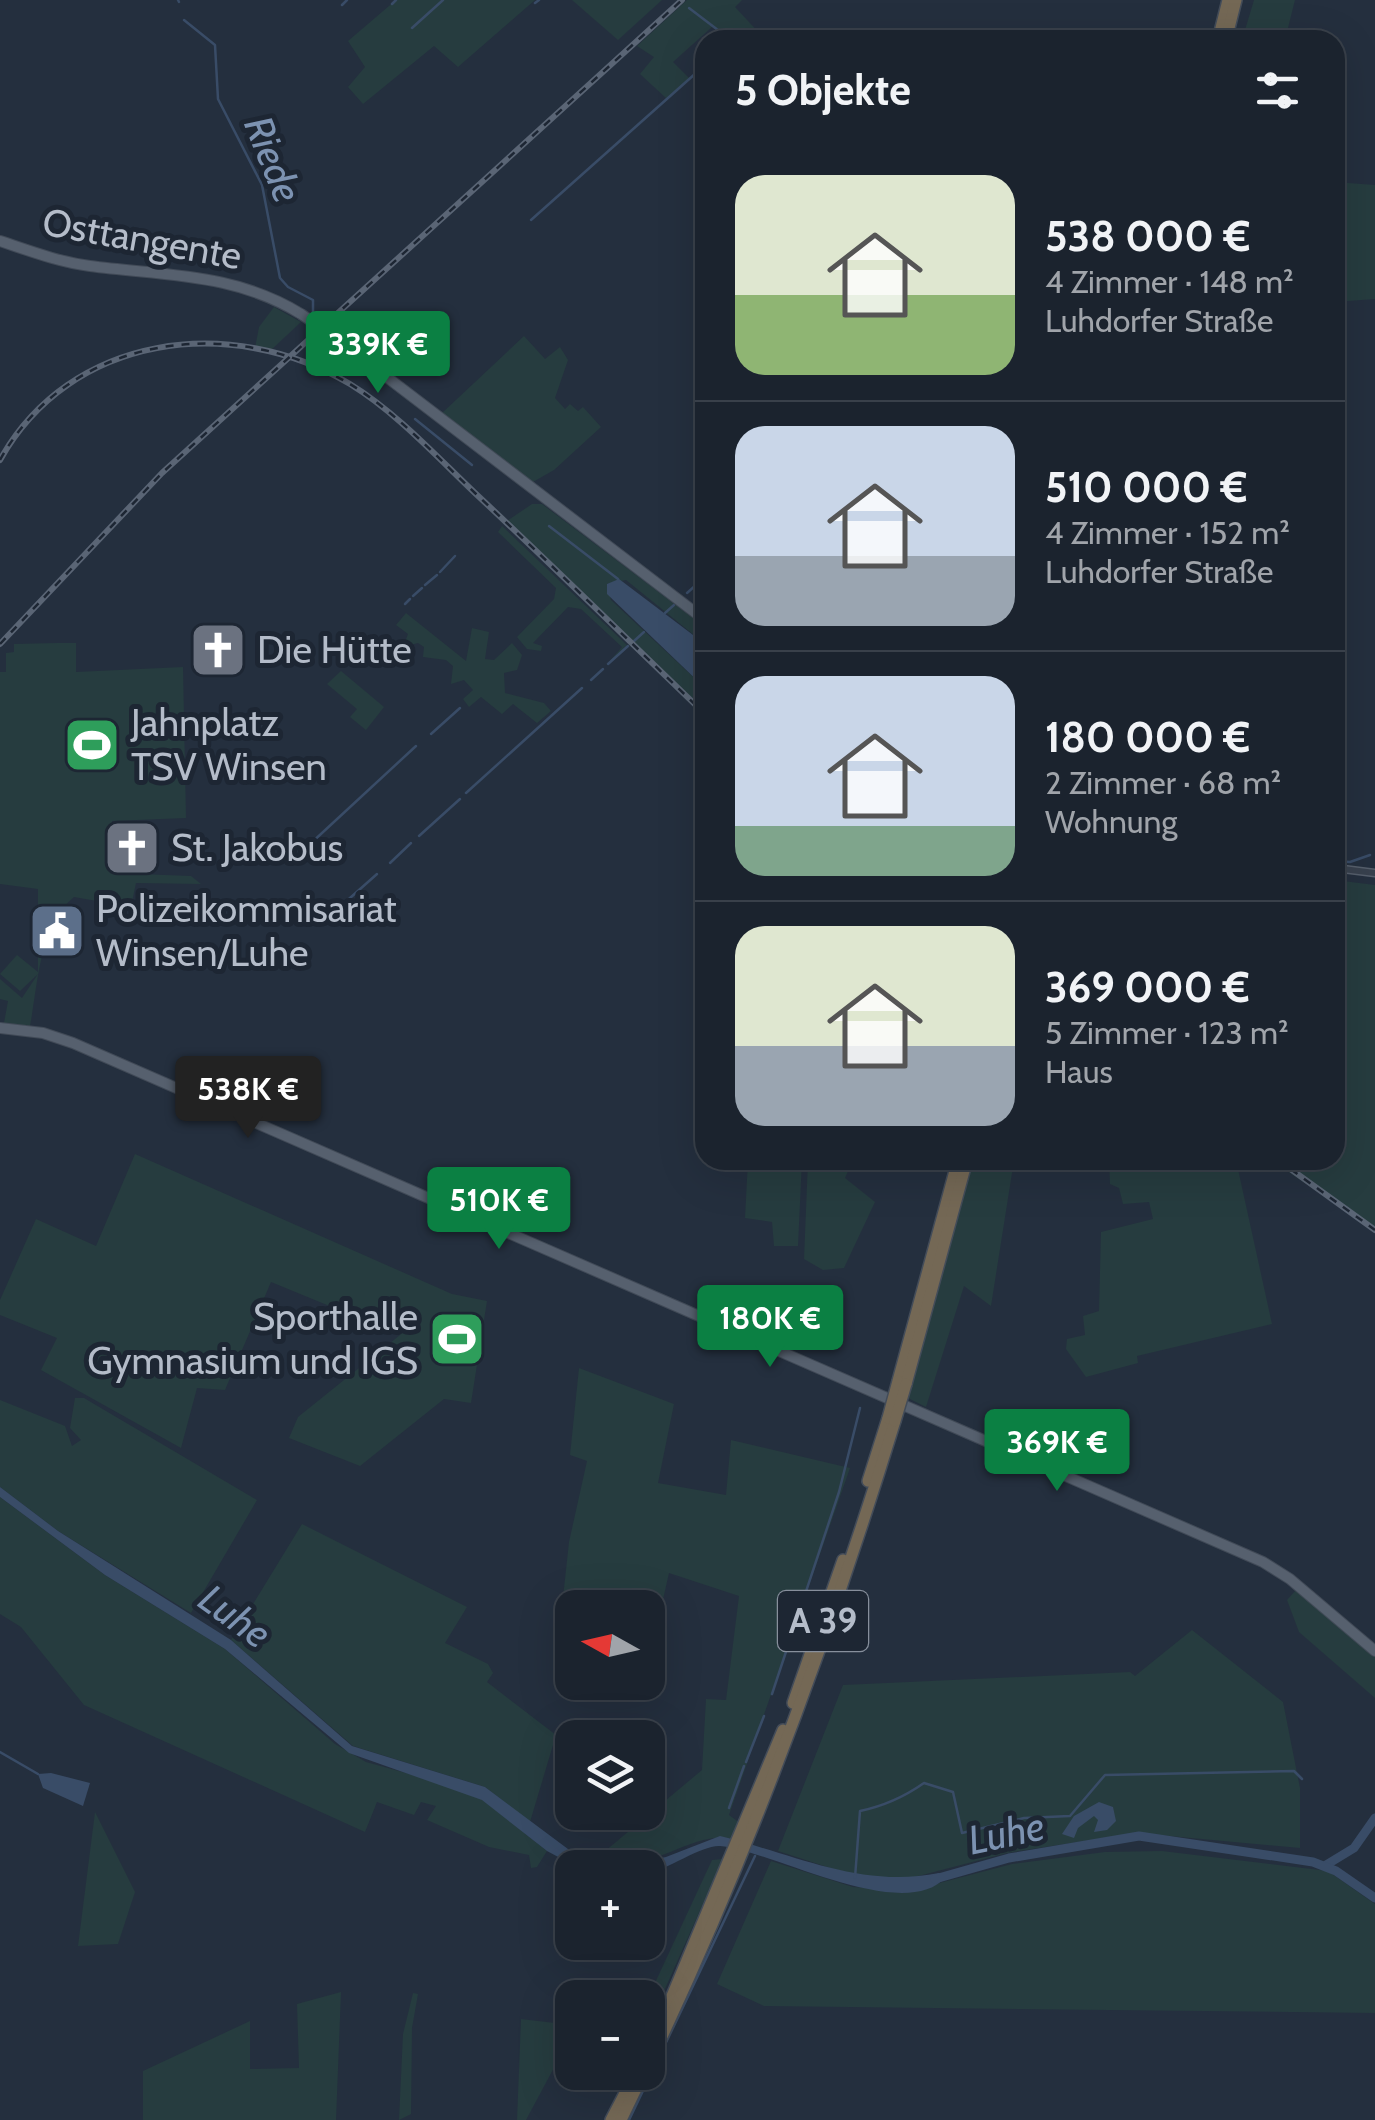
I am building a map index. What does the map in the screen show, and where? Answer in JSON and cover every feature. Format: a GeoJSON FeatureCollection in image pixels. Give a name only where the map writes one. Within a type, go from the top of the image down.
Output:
{"type":"FeatureCollection","features":[{"type":"Feature","properties":{"kind":"highway"},"geometry":{"type":"LineString","coordinates":[[1220,30],[1228,0]]}},
{"type":"Feature","properties":{"kind":"highway"},"geometry":{"type":"LineString","coordinates":[[1228,30],[1236,0]]}},
{"type":"Feature","properties":{"kind":"highway","name":"A 39"},"geometry":{"type":"LineString","coordinates":[[902,1382],[955,1170]]}},
{"type":"Feature","properties":{"kind":"highway","name":"A 39"},"geometry":{"type":"LineString","coordinates":[[665,2025],[831,1622],[963,1170]]}},
{"type":"Feature","properties":{"kind":"highway","name":"A 39"},"geometry":{"type":"LineString","coordinates":[[665,2012],[731,1872]]}},
{"type":"Feature","properties":{"kind":"highway"},"geometry":{"type":"LineString","coordinates":[[612,2120],[627,2090]]}},
{"type":"Feature","properties":{"kind":"highway","name":"A 39"},"geometry":{"type":"LineString","coordinates":[[620,2120],[635,2090]]}},
{"type":"Feature","properties":{"kind":"main road","name":"Osttangente"},"geometry":{"type":"LineString","coordinates":[[0,241],[76,264],[221,280],[267,296],[301,314],[695,612]]}},
{"type":"Feature","properties":{"kind":"main road"},"geometry":{"type":"LineString","coordinates":[[0,1028],[44,1033],[72,1043],[1270,1565],[1375,1651]]}},
{"type":"Feature","properties":{"kind":"street"},"geometry":{"type":"LineString","coordinates":[[1345,869],[1375,873]]}},
{"type":"Feature","properties":{"kind":"green space"},"geometry":{"type":"Polygon","coordinates":[[[396,0],[535,0],[458,67],[434,46],[363,104],[348,87],[365,67],[348,41],[396,0]]]}},
{"type":"Feature","properties":{"kind":"green space"},"geometry":{"type":"Polygon","coordinates":[[[572,0],[662,0],[618,40],[572,0]]]}},
{"type":"Feature","properties":{"kind":"green space"},"geometry":{"type":"Polygon","coordinates":[[[687,0],[742,0],[735,7],[756,30],[695,30],[695,42],[673,62],[690,79],[666,98],[640,74],[654,57],[637,46],[687,0]]]}},
{"type":"Feature","properties":{"kind":"green space"},"geometry":{"type":"Polygon","coordinates":[[[1254,0],[1295,0],[1288,30],[1245,30],[1254,0]]]}},
{"type":"Feature","properties":{"kind":"green space"},"geometry":{"type":"Polygon","coordinates":[[[1345,183],[1375,185],[1375,299],[1345,301],[1345,183]]]}},
{"type":"Feature","properties":{"kind":"green space"},"geometry":{"type":"Polygon","coordinates":[[[274,307],[301,322],[270,351],[255,348],[259,327],[274,307]]]}},
{"type":"Feature","properties":{"kind":"green space"},"geometry":{"type":"Polygon","coordinates":[[[524,336],[545,359],[560,347],[568,360],[555,398],[565,409],[570,404],[578,411],[583,407],[601,427],[554,470],[533,482],[441,414],[524,336]]]}},
{"type":"Feature","properties":{"kind":"green space"},"geometry":{"type":"Polygon","coordinates":[[[532,504],[542,504],[695,619],[695,636],[626,580],[607,584],[611,600],[695,679],[695,700],[507,521],[532,504]]]}},
{"type":"Feature","properties":{"kind":"green space"},"geometry":{"type":"Polygon","coordinates":[[[502,526],[627,645],[608,663],[622,647],[581,609],[568,607],[533,643],[542,646],[541,651],[527,649],[517,637],[554,599],[556,588],[498,532],[502,526]]]}},
{"type":"Feature","properties":{"kind":"green space"},"geometry":{"type":"Polygon","coordinates":[[[406,613],[466,661],[472,628],[489,632],[485,659],[494,660],[512,643],[522,655],[517,670],[504,673],[505,693],[544,703],[551,711],[537,723],[513,704],[502,714],[481,697],[469,707],[463,699],[473,690],[464,680],[451,684],[453,666],[446,660],[423,657],[424,647],[418,643],[403,647],[408,634],[396,625],[406,613]]]}},
{"type":"Feature","properties":{"kind":"green space","name":"Jahnplatz TSV Winsen"},"geometry":{"type":"Polygon","coordinates":[[[76,643],[76,672],[183,667],[186,818],[112,821],[113,873],[191,876],[201,884],[136,883],[131,907],[74,897],[53,923],[47,939],[30,1026],[4,1023],[8,1001],[0,999],[0,979],[22,998],[38,974],[20,991],[0,974],[17,955],[38,972],[38,889],[0,884],[0,672],[6,672],[6,653],[14,652],[14,644],[76,643]]]}},
{"type":"Feature","properties":{"kind":"green space"},"geometry":{"type":"Polygon","coordinates":[[[341,671],[384,707],[366,730],[350,717],[357,709],[327,684],[341,671]]]}},
{"type":"Feature","properties":{"kind":"green space"},"geometry":{"type":"Polygon","coordinates":[[[1345,881],[1375,885],[1375,1231],[1286,1170],[1345,1170],[1345,881]]]}},
{"type":"Feature","properties":{"kind":"green space"},"geometry":{"type":"Polygon","coordinates":[[[135,1154],[452,1294],[487,1301],[471,1403],[444,1399],[360,1466],[289,1438],[298,1417],[400,1335],[271,1282],[225,1390],[197,1388],[181,1448],[41,1370],[57,1338],[0,1315],[0,1300],[36,1219],[96,1246],[135,1154]]]}},
{"type":"Feature","properties":{"kind":"green space"},"geometry":{"type":"Polygon","coordinates":[[[747,1170],[802,1170],[798,1246],[774,1246],[772,1222],[745,1218],[747,1170]]]}},
{"type":"Feature","properties":{"kind":"green space"},"geometry":{"type":"Polygon","coordinates":[[[808,1170],[849,1170],[845,1178],[875,1202],[844,1268],[823,1270],[804,1259],[808,1170]]]}},
{"type":"Feature","properties":{"kind":"green space"},"geometry":{"type":"Polygon","coordinates":[[[969,1170],[1013,1170],[991,1306],[964,1286],[926,1407],[906,1397],[969,1170]]]}},
{"type":"Feature","properties":{"kind":"green space"},"geometry":{"type":"Polygon","coordinates":[[[1109,1170],[1238,1170],[1272,1324],[1137,1356],[1138,1363],[1086,1377],[1066,1349],[1067,1339],[1085,1335],[1083,1316],[1099,1311],[1101,1232],[1153,1219],[1149,1202],[1123,1204],[1119,1188],[1110,1184],[1109,1170]]]}},
{"type":"Feature","properties":{"kind":"green space"},"geometry":{"type":"Polygon","coordinates":[[[579,1368],[674,1404],[658,1483],[726,1495],[731,1440],[850,1468],[729,1815],[740,1823],[732,1839],[701,1841],[665,1854],[665,1850],[606,1850],[630,1830],[665,1830],[665,1801],[702,1770],[706,1699],[726,1700],[739,1596],[669,1573],[665,1591],[564,1590],[569,1542],[587,1461],[570,1455],[579,1368]]]}},
{"type":"Feature","properties":{"kind":"green space"},"geometry":{"type":"Polygon","coordinates":[[[75,1398],[84,1398],[257,1500],[191,1613],[58,1531],[0,1487],[0,1400],[65,1426],[72,1446],[81,1440],[70,1428],[75,1398]]]}},
{"type":"Feature","properties":{"kind":"green space"},"geometry":{"type":"Polygon","coordinates":[[[0,1497],[105,1575],[225,1649],[335,1744],[366,1762],[457,1787],[483,1800],[547,1851],[537,1867],[531,1868],[529,1855],[489,1847],[427,1820],[436,1806],[421,1802],[414,1815],[377,1802],[365,1832],[84,1705],[21,1627],[0,1614],[0,1497]]]}},
{"type":"Feature","properties":{"kind":"green space"},"geometry":{"type":"Polygon","coordinates":[[[302,1524],[467,1607],[445,1643],[488,1664],[493,1673],[487,1682],[555,1734],[530,1822],[485,1787],[353,1746],[231,1640],[302,1524]]]}},
{"type":"Feature","properties":{"kind":"green space"},"geometry":{"type":"Polygon","coordinates":[[[1296,1590],[1375,1656],[1375,1698],[1299,1632],[1287,1600],[1296,1590]]]}},
{"type":"Feature","properties":{"kind":"green space"},"geometry":{"type":"Polygon","coordinates":[[[1192,1630],[1283,1702],[1300,1788],[1300,1848],[1137,1833],[1007,1853],[907,1879],[855,1876],[778,1851],[843,1685],[1130,1672],[1135,1676],[1192,1630]]]}},
{"type":"Feature","properties":{"kind":"green space"},"geometry":{"type":"Polygon","coordinates":[[[95,1812],[135,1892],[118,1944],[78,1946],[95,1812]]]}},
{"type":"Feature","properties":{"kind":"green space"},"geometry":{"type":"Polygon","coordinates":[[[1162,1851],[1328,1871],[1375,1904],[1375,2013],[764,2006],[717,1984],[771,1861],[853,1887],[909,1891],[1012,1864],[1105,1852],[1162,1851]]]}},
{"type":"Feature","properties":{"kind":"green space"},"geometry":{"type":"Polygon","coordinates":[[[723,1859],[665,1989],[665,1980],[656,1980],[712,1860],[723,1859]]]}},
{"type":"Feature","properties":{"kind":"green space"},"geometry":{"type":"Polygon","coordinates":[[[341,1992],[336,2120],[143,2120],[143,2071],[250,2021],[250,2069],[299,2068],[297,2004],[341,1992]]]}},
{"type":"Feature","properties":{"kind":"green space"},"geometry":{"type":"Polygon","coordinates":[[[413,1993],[418,1994],[412,2028],[411,2114],[399,2120],[403,2034],[413,1993]]]}},
{"type":"Feature","properties":{"kind":"green space"},"geometry":{"type":"Polygon","coordinates":[[[521,2019],[555,2023],[555,2066],[526,2120],[517,2120],[521,2019]]]}},
{"type":"Feature","properties":{"kind":"water"},"geometry":{"type":"Polygon","coordinates":[[[619,579],[695,636],[695,678],[607,594],[607,584],[619,579]]]}},
{"type":"Feature","properties":{"kind":"water"},"geometry":{"type":"Polygon","coordinates":[[[0,1487],[58,1531],[231,1640],[352,1746],[485,1787],[569,1850],[555,1850],[555,1855],[482,1800],[349,1753],[225,1649],[105,1575],[0,1497],[0,1487]]]}},
{"type":"Feature","properties":{"kind":"water"},"geometry":{"type":"Polygon","coordinates":[[[51,1773],[90,1783],[83,1806],[43,1788],[38,1774],[51,1773]]]}},
{"type":"Feature","properties":{"kind":"water"},"geometry":{"type":"Polygon","coordinates":[[[1099,1802],[1113,1807],[1116,1821],[1107,1830],[1094,1832],[1098,1820],[1094,1816],[1078,1828],[1074,1838],[1062,1834],[1074,1816],[1099,1802]]]}},
{"type":"Feature","properties":{"kind":"water"},"geometry":{"type":"Polygon","coordinates":[[[720,1836],[855,1873],[910,1877],[939,1873],[946,1877],[926,1890],[900,1893],[836,1881],[720,1846],[665,1867],[666,1857],[720,1836]]]}},
{"type":"Feature","properties":{"kind":"waterway"},"geometry":{"type":"LineString","coordinates":[[342,5],[347,0]]}},
{"type":"Feature","properties":{"kind":"waterway"},"geometry":{"type":"LineString","coordinates":[[392,4],[396,0]]}},
{"type":"Feature","properties":{"kind":"waterway"},"geometry":{"type":"LineString","coordinates":[[412,28],[443,0]]}},
{"type":"Feature","properties":{"kind":"waterway"},"geometry":{"type":"LineString","coordinates":[[535,3],[539,0]]}},
{"type":"Feature","properties":{"kind":"waterway"},"geometry":{"type":"LineString","coordinates":[[689,8],[718,30]]}},
{"type":"Feature","properties":{"kind":"waterway","name":"Riede"},"geometry":{"type":"LineString","coordinates":[[184,20],[215,45],[218,99],[262,185],[280,278],[288,287],[313,300],[313,316]]}},
{"type":"Feature","properties":{"kind":"waterway"},"geometry":{"type":"LineString","coordinates":[[531,220],[695,74]]}},
{"type":"Feature","properties":{"kind":"waterway","name":"Riede"},"geometry":{"type":"LineString","coordinates":[[415,419],[472,465]]}},
{"type":"Feature","properties":{"kind":"waterway","name":"Riede"},"geometry":{"type":"LineString","coordinates":[[549,526],[618,579]]}},
{"type":"Feature","properties":{"kind":"waterway"},"geometry":{"type":"LineString","coordinates":[[440,572],[455,556]]}},
{"type":"Feature","properties":{"kind":"waterway"},"geometry":{"type":"LineString","coordinates":[[425,585],[437,575]]}},
{"type":"Feature","properties":{"kind":"waterway"},"geometry":{"type":"LineString","coordinates":[[687,593],[695,586]]}},
{"type":"Feature","properties":{"kind":"waterway"},"geometry":{"type":"LineString","coordinates":[[413,596],[422,588]]}},
{"type":"Feature","properties":{"kind":"waterway"},"geometry":{"type":"LineString","coordinates":[[405,604],[410,599]]}},
{"type":"Feature","properties":{"kind":"waterway"},"geometry":{"type":"LineString","coordinates":[[665,613],[674,605]]}},
{"type":"Feature","properties":{"kind":"waterway","name":"Riede"},"geometry":{"type":"LineString","coordinates":[[634,641],[644,632]]}},
{"type":"Feature","properties":{"kind":"waterway","name":"Riede"},"geometry":{"type":"LineString","coordinates":[[608,664],[628,646]]}},
{"type":"Feature","properties":{"kind":"waterway","name":"Riede"},"geometry":{"type":"LineString","coordinates":[[591,680],[603,669]]}},
{"type":"Feature","properties":{"kind":"waterway","name":"Riede"},"geometry":{"type":"LineString","coordinates":[[466,793],[582,688]]}},
{"type":"Feature","properties":{"kind":"waterway"},"geometry":{"type":"LineString","coordinates":[[431,734],[460,708]]}},
{"type":"Feature","properties":{"kind":"waterway"},"geometry":{"type":"LineString","coordinates":[[295,858],[416,746]]}},
{"type":"Feature","properties":{"kind":"waterway","name":"Riede"},"geometry":{"type":"LineString","coordinates":[[419,836],[460,799]]}},
{"type":"Feature","properties":{"kind":"waterway","name":"Riede"},"geometry":{"type":"LineString","coordinates":[[390,863],[411,843]]}},
{"type":"Feature","properties":{"kind":"waterway"},"geometry":{"type":"LineString","coordinates":[[1345,862],[1370,855]]}},
{"type":"Feature","properties":{"kind":"waterway","name":"Riede"},"geometry":{"type":"LineString","coordinates":[[341,906],[377,874]]}},
{"type":"Feature","properties":{"kind":"waterway"},"geometry":{"type":"LineString","coordinates":[[772,1694],[839,1492],[860,1408]]}},
{"type":"Feature","properties":{"kind":"waterway"},"geometry":{"type":"LineString","coordinates":[[746,1762],[764,1716]]}},
{"type":"Feature","properties":{"kind":"waterway"},"geometry":{"type":"LineString","coordinates":[[0,1752],[38,1774]]}},
{"type":"Feature","properties":{"kind":"waterway"},"geometry":{"type":"LineString","coordinates":[[729,1808],[744,1766]]}},
{"type":"Feature","properties":{"kind":"waterway"},"geometry":{"type":"LineString","coordinates":[[855,1878],[860,1811],[894,1800],[924,1783],[953,1792],[962,1833],[1024,1818],[1070,1816],[1105,1775],[1294,1771],[1302,1779]]}},
{"type":"Feature","properties":{"kind":"waterway"},"geometry":{"type":"LineString","coordinates":[[1326,1865],[1354,1848],[1375,1818]]}},
{"type":"Feature","properties":{"kind":"waterway","name":"Luhe"},"geometry":{"type":"LineString","coordinates":[[935,1879],[1009,1858],[1139,1836],[1313,1862],[1336,1871],[1375,1898]]}},
{"type":"Feature","properties":{"kind":"waterway"},"geometry":{"type":"LineString","coordinates":[[629,2120],[755,1856]]}},
{"type":"Feature","properties":{"kind":"railway"},"geometry":{"type":"LineString","coordinates":[[0,644],[162,473],[682,0]]}},
{"type":"Feature","properties":{"kind":"railway"},"geometry":{"type":"LineString","coordinates":[[0,460],[30,418],[67,385],[110,362],[157,348],[205,344],[255,348],[304,362],[350,384],[400,422],[695,704]]}},
{"type":"Feature","properties":{"kind":"railway"},"geometry":{"type":"LineString","coordinates":[[1292,1170],[1375,1230]]}},
{"type":"Feature","properties":{"kind":"place","name":"Die Hütte"},"geometry":{"type":"Point","coordinates":[218,650]}},
{"type":"Feature","properties":{"kind":"place","name":"Jahnplatz TSV Winsen"},"geometry":{"type":"Point","coordinates":[92,745]}},
{"type":"Feature","properties":{"kind":"place","name":"St. Jakobus"},"geometry":{"type":"Point","coordinates":[132,848]}},
{"type":"Feature","properties":{"kind":"place","name":"Polizeikommisariat Winsen/Luhe"},"geometry":{"type":"Point","coordinates":[57,931]}},
{"type":"Feature","properties":{"kind":"place","name":"Sporthalle Gymnasium und IGS"},"geometry":{"type":"Point","coordinates":[457,1339]}}]}
